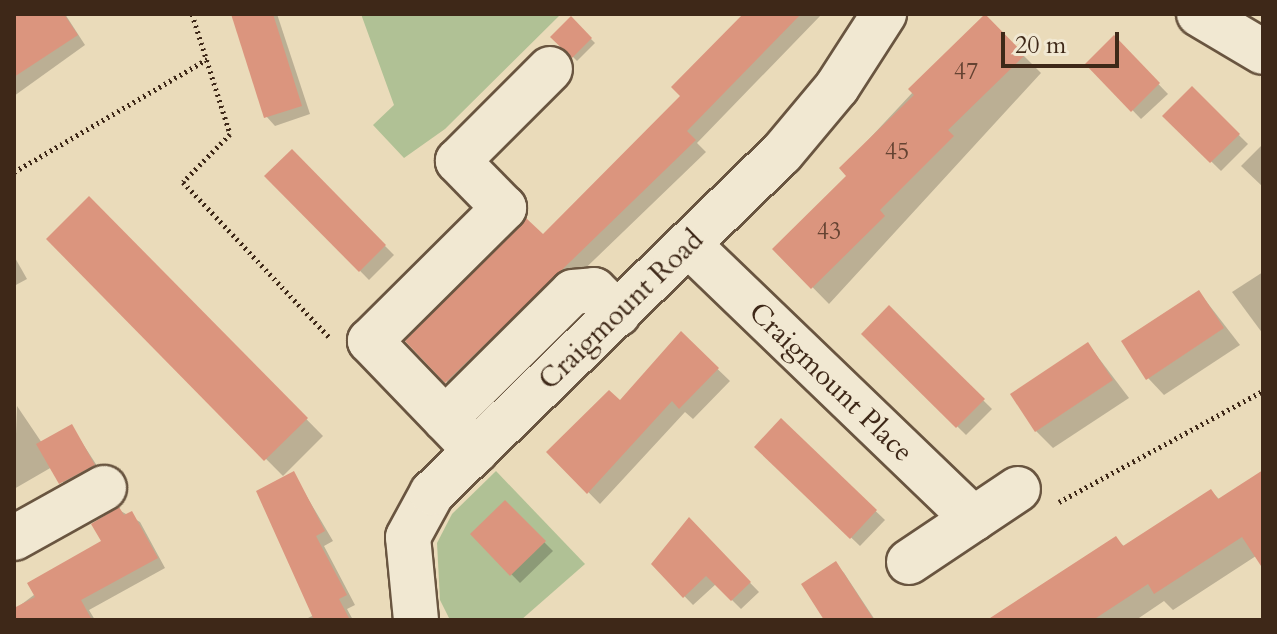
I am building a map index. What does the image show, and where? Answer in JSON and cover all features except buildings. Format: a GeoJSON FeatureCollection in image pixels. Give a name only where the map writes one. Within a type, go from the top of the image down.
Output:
{"type":"FeatureCollection","features":[{"type":"Feature","properties":{"kind":"street","name":"Craigmount Road"},"geometry":{"type":"LineString","coordinates":[[416,620],[408,537],[432,493],[781,154],[837,87],[884,14]]}},
{"type":"Feature","properties":{"kind":"street"},"geometry":{"type":"LineString","coordinates":[[1199,14],[1262,50]]}},
{"type":"Feature","properties":{"kind":"street"},"geometry":{"type":"LineString","coordinates":[[476,451],[370,341],[504,208],[458,161],[550,69]]}},
{"type":"Feature","properties":{"kind":"street","name":"Craigmount Place"},"geometry":{"type":"LineString","coordinates":[[689,245],[974,519]]}},
{"type":"Feature","properties":{"kind":"street"},"geometry":{"type":"LineString","coordinates":[[445,419],[573,292],[594,290],[618,314]]}},
{"type":"Feature","properties":{"kind":"street"},"geometry":{"type":"LineString","coordinates":[[14,538],[104,488]]}},
{"type":"Feature","properties":{"kind":"street"},"geometry":{"type":"LineString","coordinates":[[909,562],[1018,489]]}},
{"type":"Feature","properties":{"kind":"path"},"geometry":{"type":"LineString","coordinates":[[192,14],[230,134],[183,182],[342,350],[370,341]]}},
{"type":"Feature","properties":{"kind":"path"},"geometry":{"type":"LineString","coordinates":[[14,172],[207,59]]}},
{"type":"Feature","properties":{"kind":"path"},"geometry":{"type":"LineString","coordinates":[[1018,489],[1046,508],[1263,391]]}},
{"type":"Feature","properties":{"kind":"green space"},"geometry":{"type":"Polygon","coordinates":[[[361,14],[561,14],[445,129],[404,158],[373,125],[394,105],[361,14]]]}},
{"type":"Feature","properties":{"kind":"green space"},"geometry":{"type":"Polygon","coordinates":[[[496,471],[585,564],[521,620],[450,620],[440,600],[437,543],[452,514],[496,471]]]}}]}
